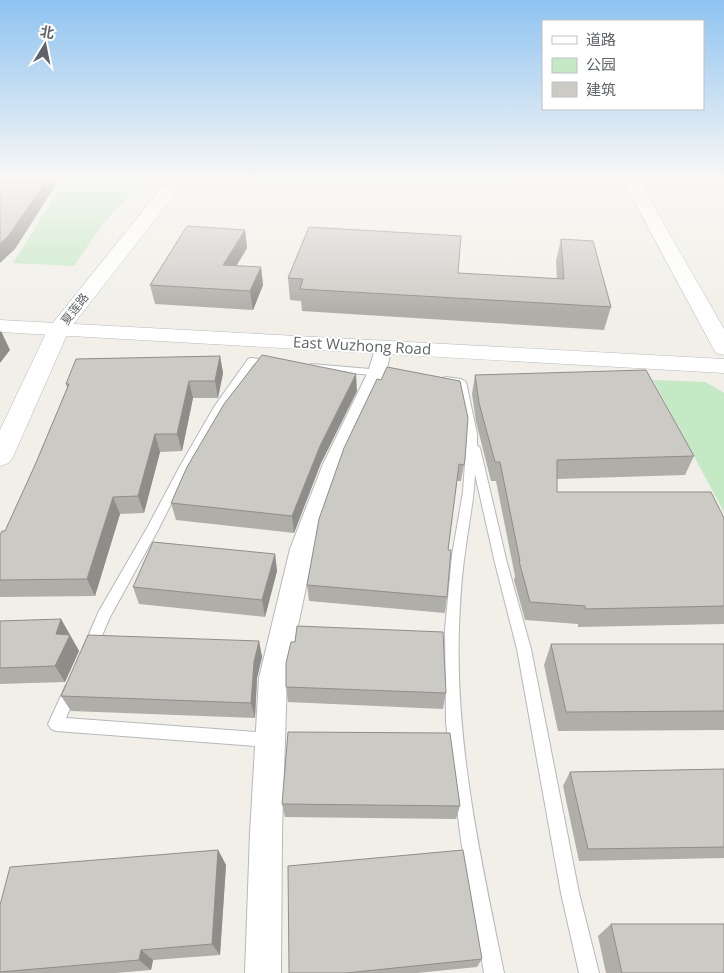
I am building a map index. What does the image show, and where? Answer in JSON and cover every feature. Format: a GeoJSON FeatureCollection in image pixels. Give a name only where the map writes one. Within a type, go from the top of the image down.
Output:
{"type":"FeatureCollection","features":[{"type":"Feature","properties":{"kind":"main road","name":"夏莲路"},"geometry":{"type":"LineString","coordinates":[[0,457],[63,324],[144,222]]}},
{"type":"Feature","properties":{"kind":"main road"},"geometry":{"type":"LineString","coordinates":[[654,222],[724,348]]}},
{"type":"Feature","properties":{"kind":"main road","name":"East Wuzhong Road"},"geometry":{"type":"LineString","coordinates":[[0,315],[63,324],[383,348],[724,366]]}},
{"type":"Feature","properties":{"kind":"main road","name":"East Wuzhong Road"},"geometry":{"type":"LineString","coordinates":[[0,326],[63,324],[724,354]]}},
{"type":"Feature","properties":{"kind":"street"},"geometry":{"type":"LineString","coordinates":[[263,973],[273,678],[302,549],[332,464],[386,373],[383,348]]}},
{"type":"Feature","properties":{"kind":"lane"},"geometry":{"type":"LineString","coordinates":[[84,660],[104,615],[219,407],[251,361],[280,364]]}},
{"type":"Feature","properties":{"kind":"lane"},"geometry":{"type":"LineString","coordinates":[[300,366],[386,373]]}},
{"type":"Feature","properties":{"kind":"lane"},"geometry":{"type":"LineString","coordinates":[[433,379],[461,382],[501,563],[524,649],[570,893],[589,973]]}},
{"type":"Feature","properties":{"kind":"lane"},"geometry":{"type":"LineString","coordinates":[[472,434],[469,492],[458,555],[452,629],[454,723],[469,840],[494,973]]}},
{"type":"Feature","properties":{"kind":"lane"},"geometry":{"type":"LineString","coordinates":[[76,679],[56,724],[270,740]]}},
{"type":"Feature","properties":{"kind":"green space"},"geometry":{"type":"Polygon","coordinates":[[[38,222],[104,222],[74,266],[13,263],[38,222]]]}},
{"type":"Feature","properties":{"kind":"green space"},"geometry":{"type":"Polygon","coordinates":[[[653,380],[705,382],[724,393],[724,512],[653,380]]]}},
{"type":"Feature","properties":{"kind":"building"},"geometry":{"type":"Polygon","coordinates":[[[0,222],[18,222],[9,235],[0,244],[0,222]]]}},
{"type":"Feature","properties":{"kind":"building"},"geometry":{"type":"Polygon","coordinates":[[[187,226],[245,230],[223,265],[261,267],[250,291],[150,285],[187,226]]]}},
{"type":"Feature","properties":{"kind":"building"},"geometry":{"type":"Polygon","coordinates":[[[309,227],[461,236],[458,273],[564,279],[561,239],[593,241],[611,307],[300,289],[303,279],[288,278],[309,227]]]}},
{"type":"Feature","properties":{"kind":"building"},"geometry":{"type":"Polygon","coordinates":[[[262,355],[356,374],[320,446],[292,516],[171,503],[187,467],[224,404],[262,355]]]}},
{"type":"Feature","properties":{"kind":"building"},"geometry":{"type":"Polygon","coordinates":[[[220,356],[215,381],[189,381],[177,434],[155,434],[138,496],[113,497],[87,579],[0,580],[0,535],[2,531],[5,531],[35,465],[69,384],[66,384],[76,359],[220,356]]]}},
{"type":"Feature","properties":{"kind":"building"},"geometry":{"type":"Polygon","coordinates":[[[387,367],[460,381],[468,418],[465,459],[464,465],[459,464],[448,550],[451,550],[447,597],[307,585],[319,519],[344,448],[377,379],[381,380],[387,367]]]}},
{"type":"Feature","properties":{"kind":"building"},"geometry":{"type":"Polygon","coordinates":[[[646,370],[694,456],[557,460],[557,492],[711,492],[724,518],[724,606],[585,609],[585,606],[530,602],[519,561],[500,462],[495,462],[479,403],[475,375],[646,370]]]}},
{"type":"Feature","properties":{"kind":"building"},"geometry":{"type":"Polygon","coordinates":[[[153,542],[275,554],[262,600],[133,587],[153,542]]]}},
{"type":"Feature","properties":{"kind":"building"},"geometry":{"type":"Polygon","coordinates":[[[61,619],[56,634],[70,635],[55,666],[0,668],[0,621],[61,619]]]}},
{"type":"Feature","properties":{"kind":"building"},"geometry":{"type":"Polygon","coordinates":[[[297,626],[443,632],[446,693],[286,687],[286,663],[291,642],[295,642],[297,626]]]}},
{"type":"Feature","properties":{"kind":"building"},"geometry":{"type":"Polygon","coordinates":[[[88,635],[259,641],[254,662],[251,703],[61,696],[88,635]]]}},
{"type":"Feature","properties":{"kind":"building"},"geometry":{"type":"Polygon","coordinates":[[[551,644],[724,644],[724,711],[566,712],[551,644]]]}},
{"type":"Feature","properties":{"kind":"building"},"geometry":{"type":"Polygon","coordinates":[[[288,732],[450,733],[460,806],[282,804],[288,732]]]}},
{"type":"Feature","properties":{"kind":"building"},"geometry":{"type":"Polygon","coordinates":[[[724,769],[724,847],[588,849],[570,772],[724,769]]]}},
{"type":"Feature","properties":{"kind":"building"},"geometry":{"type":"Polygon","coordinates":[[[218,850],[212,944],[141,950],[139,960],[0,972],[0,905],[10,867],[218,850]]]}},
{"type":"Feature","properties":{"kind":"building"},"geometry":{"type":"Polygon","coordinates":[[[463,850],[482,959],[346,973],[289,973],[288,866],[463,850]]]}},
{"type":"Feature","properties":{"kind":"building"},"geometry":{"type":"Polygon","coordinates":[[[611,924],[724,924],[724,973],[622,973],[611,924]]]}}]}
